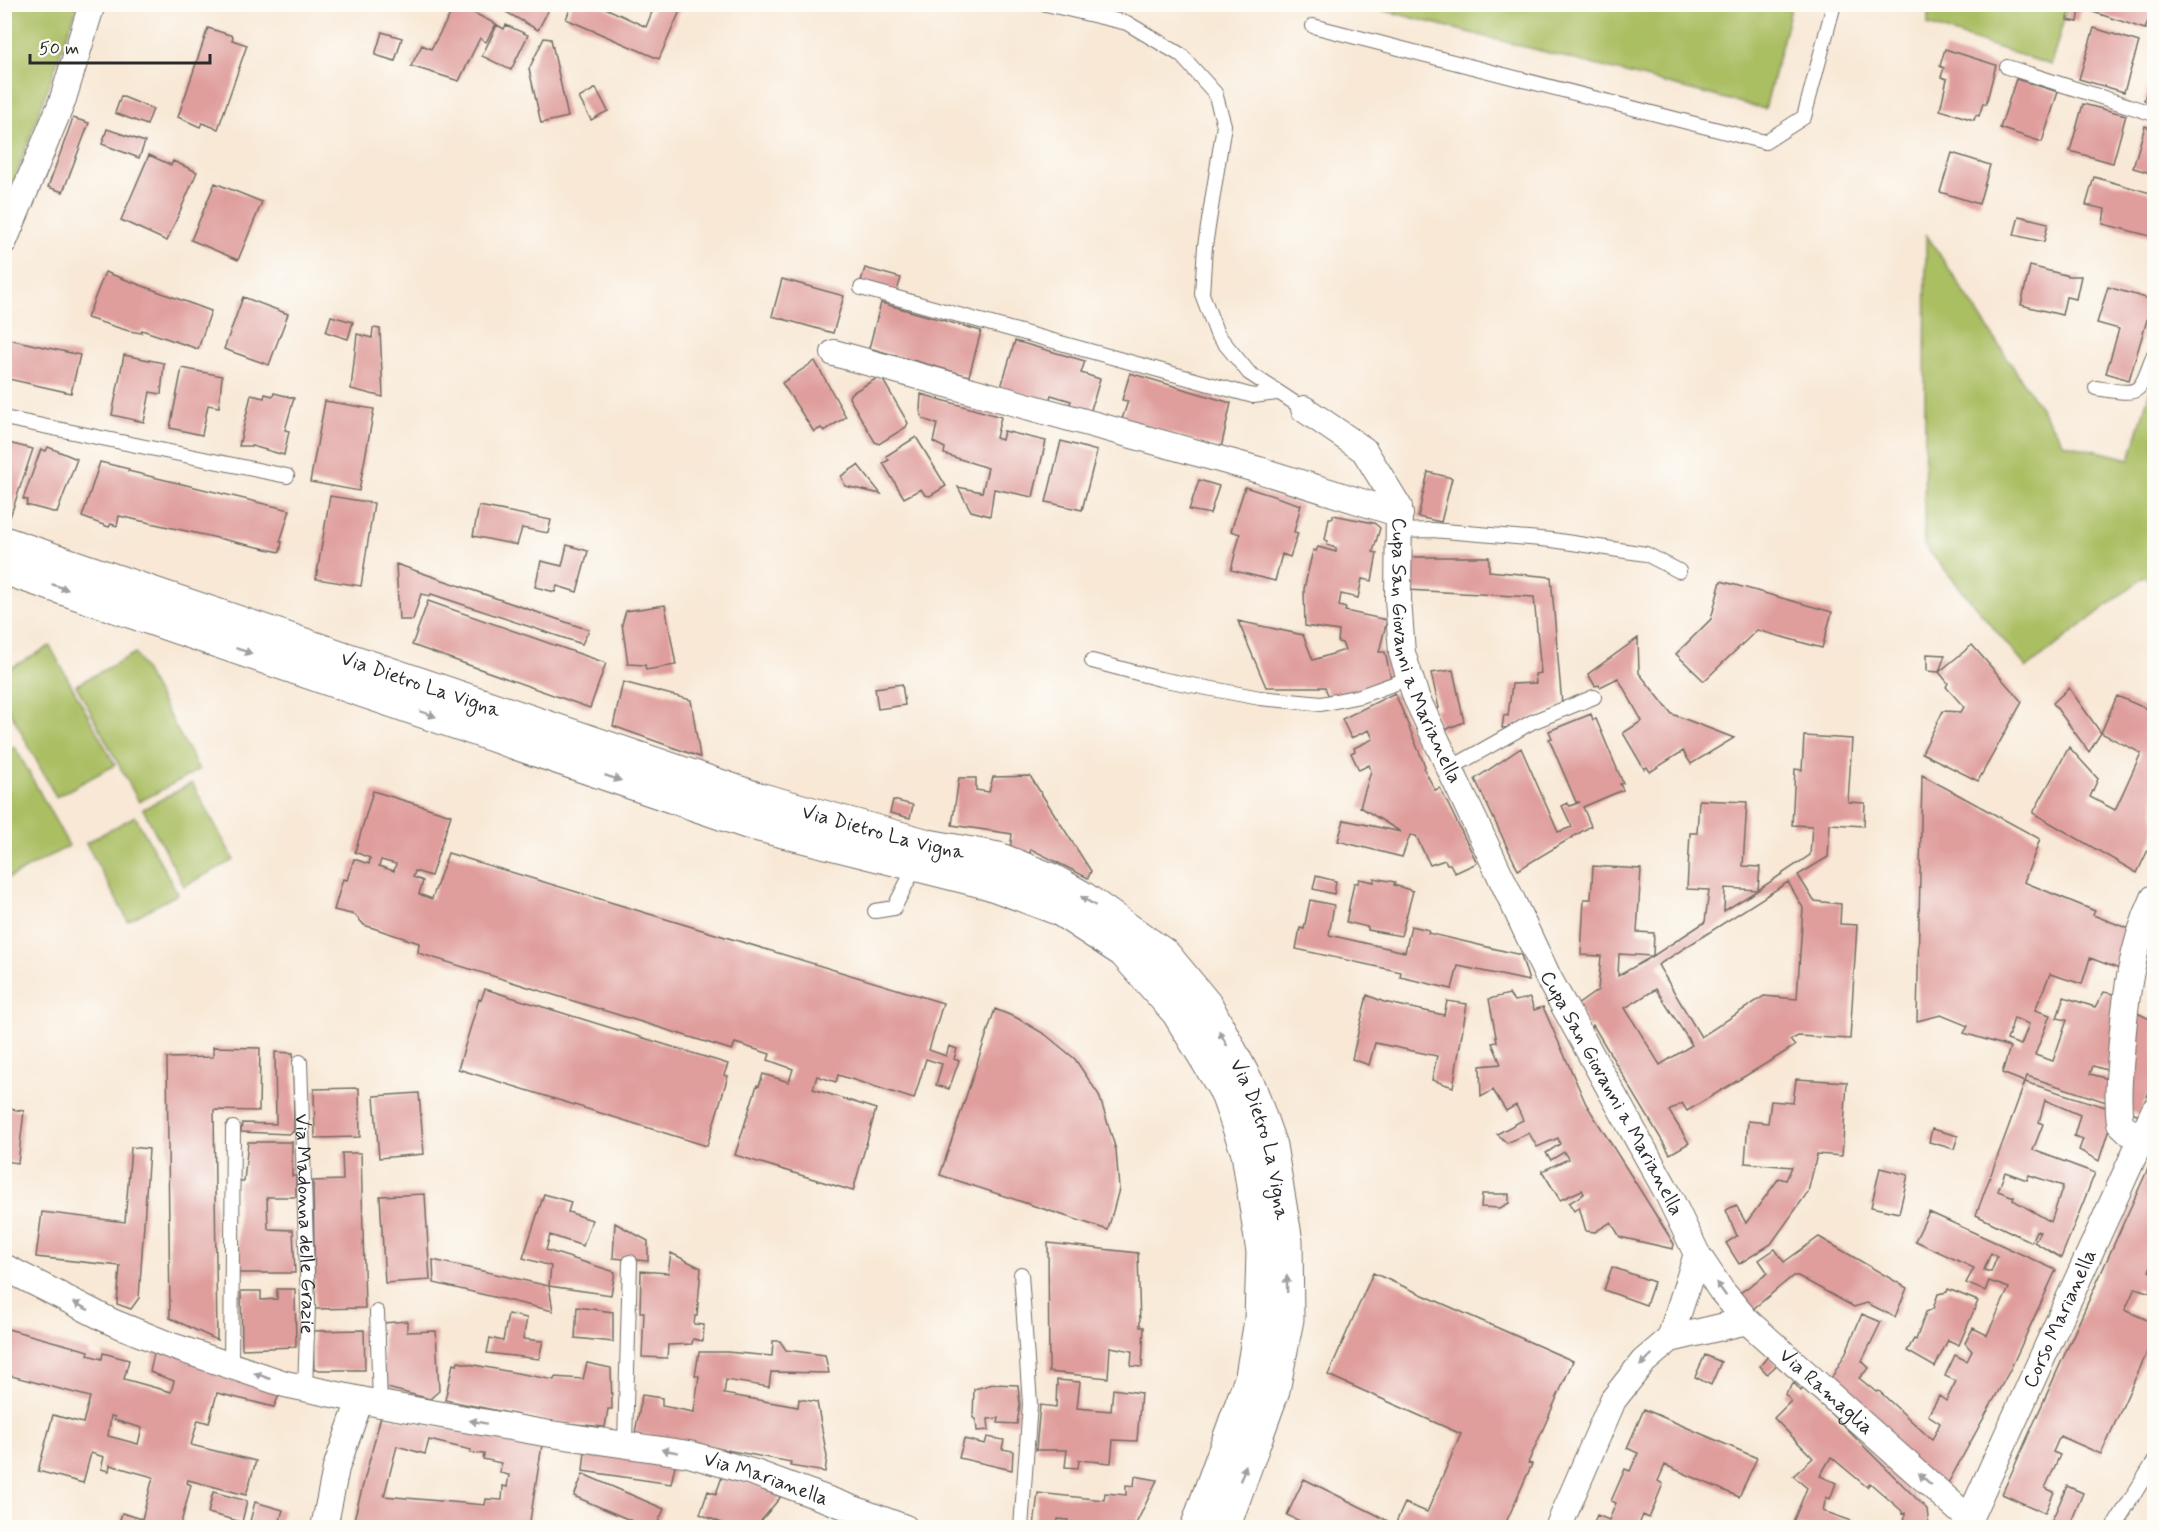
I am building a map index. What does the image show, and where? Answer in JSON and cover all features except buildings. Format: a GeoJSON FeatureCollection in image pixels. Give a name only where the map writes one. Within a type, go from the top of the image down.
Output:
{"type":"FeatureCollection","features":[{"type":"Feature","properties":{"kind":"street"},"geometry":{"type":"LineString","coordinates":[[4,241],[62,102],[92,4]]}},
{"type":"Feature","properties":{"kind":"street"},"geometry":{"type":"LineString","coordinates":[[834,353],[1259,470],[1400,522]]}},
{"type":"Feature","properties":{"kind":"street","name":"Cupa San Giovanni a Marianella"},"geometry":{"type":"LineString","coordinates":[[1304,409],[1364,450],[1399,507],[1398,599],[1402,652],[1416,698],[1549,979],[1667,1191],[1697,1254]]}},
{"type":"Feature","properties":{"kind":"street","name":"Via Dietro La Vigna"},"geometry":{"type":"LineString","coordinates":[[4,543],[755,798],[928,846],[998,859],[1061,885],[1121,923],[1165,956],[1207,1007],[1250,1089],[1270,1146],[1286,1242],[1287,1319],[1273,1390],[1223,1527]]}},
{"type":"Feature","properties":{"kind":"street","name":"Via Dietro La Vigna"},"geometry":{"type":"LineString","coordinates":[[4,568],[747,822],[990,883],[1060,909],[1124,951],[1178,1012],[1226,1091],[1248,1153],[1263,1252],[1261,1320],[1252,1376],[1197,1527]]}},
{"type":"Feature","properties":{"kind":"street"},"geometry":{"type":"LineString","coordinates":[[2139,1141],[2120,1123],[2118,1106],[2126,996],[2147,940],[2154,898]]}},
{"type":"Feature","properties":{"kind":"street","name":"Corso Marianella"},"geometry":{"type":"LineString","coordinates":[[1966,1523],[2038,1371],[2154,1111]]}},
{"type":"Feature","properties":{"kind":"street"},"geometry":{"type":"LineString","coordinates":[[1670,1339],[1697,1254]]}},
{"type":"Feature","properties":{"kind":"street","name":"Via Ramaglia"},"geometry":{"type":"LineString","coordinates":[[1697,1254],[1721,1290],[1747,1321],[1966,1523]]}},
{"type":"Feature","properties":{"kind":"street"},"geometry":{"type":"LineString","coordinates":[[4,1267],[112,1322],[169,1345],[285,1384],[370,1402],[336,1468],[324,1527]]}},
{"type":"Feature","properties":{"kind":"street"},"geometry":{"type":"LineString","coordinates":[[1558,1527],[1613,1400],[1643,1362],[1670,1339],[1747,1321]]}},
{"type":"Feature","properties":{"kind":"street","name":"Via Marianella"},"geometry":{"type":"LineString","coordinates":[[370,1402],[544,1433],[689,1454],[755,1473],[905,1527]]}},
{"type":"Feature","properties":{"kind":"lane","name":"Cupa San Giovanni a Marianella"},"geometry":{"type":"LineString","coordinates":[[1046,4],[1127,23],[1182,55],[1215,93],[1224,124],[1205,246],[1202,294],[1217,334],[1249,373],[1304,409]]}},
{"type":"Feature","properties":{"kind":"lane"},"geometry":{"type":"LineString","coordinates":[[1313,26],[1765,142],[1804,117],[1834,4]]}},
{"type":"Feature","properties":{"kind":"lane"},"geometry":{"type":"LineString","coordinates":[[2007,67],[2154,114]]}},
{"type":"Feature","properties":{"kind":"lane"},"geometry":{"type":"LineString","coordinates":[[861,288],[1253,396],[1277,393]]}},
{"type":"Feature","properties":{"kind":"lane"},"geometry":{"type":"LineString","coordinates":[[2096,388],[2131,394],[2140,388],[2154,354]]}},
{"type":"Feature","properties":{"kind":"lane"},"geometry":{"type":"LineString","coordinates":[[4,418],[287,476]]}},
{"type":"Feature","properties":{"kind":"lane"},"geometry":{"type":"LineString","coordinates":[[1400,522],[1432,530],[1588,545],[1646,554],[1679,571]]}},
{"type":"Feature","properties":{"kind":"lane"},"geometry":{"type":"LineString","coordinates":[[1092,661],[1171,681],[1260,698],[1321,704],[1360,696],[1410,678]]}},
{"type":"Feature","properties":{"kind":"lane"},"geometry":{"type":"LineString","coordinates":[[1449,769],[1532,722],[1594,697]]}},
{"type":"Feature","properties":{"kind":"lane"},"geometry":{"type":"LineString","coordinates":[[875,911],[894,908],[916,865]]}},
{"type":"Feature","properties":{"kind":"lane","name":"Via Madonna delle Grazie"},"geometry":{"type":"LineString","coordinates":[[300,1062],[308,1305],[305,1388]]}},
{"type":"Feature","properties":{"kind":"lane"},"geometry":{"type":"LineString","coordinates":[[231,1365],[232,1128]]}},
{"type":"Feature","properties":{"kind":"lane"},"geometry":{"type":"LineString","coordinates":[[625,1443],[630,1262]]}},
{"type":"Feature","properties":{"kind":"lane"},"geometry":{"type":"LineString","coordinates":[[1021,1274],[1030,1404],[1021,1527]]}},
{"type":"Feature","properties":{"kind":"lane"},"geometry":{"type":"LineString","coordinates":[[370,1402],[377,1312]]}},
{"type":"Feature","properties":{"kind":"lane"},"geometry":{"type":"LineString","coordinates":[[2113,1527],[2154,1462]]}},
{"type":"Feature","properties":{"kind":"green space"},"geometry":{"type":"Polygon","coordinates":[[[1384,4],[1792,5],[1765,109],[1382,10],[1384,4]]]}},
{"type":"Feature","properties":{"kind":"green space"},"geometry":{"type":"Polygon","coordinates":[[[1928,4],[2068,5],[2051,65],[1928,25],[1928,4]]]}},
{"type":"Feature","properties":{"kind":"green space"},"geometry":{"type":"Polygon","coordinates":[[[4,5],[78,5],[5,206],[4,5]]]}},
{"type":"Feature","properties":{"kind":"green space"},"geometry":{"type":"Polygon","coordinates":[[[1926,234],[2063,443],[2130,459],[2154,376],[2154,590],[2145,576],[2027,668],[1924,545],[1926,234]]]}},
{"type":"Feature","properties":{"kind":"green space"},"geometry":{"type":"Polygon","coordinates":[[[50,646],[115,765],[56,797],[5,702],[5,671],[50,646]]]}},
{"type":"Feature","properties":{"kind":"green space"},"geometry":{"type":"Polygon","coordinates":[[[135,653],[199,770],[139,802],[76,685],[135,653]]]}},
{"type":"Feature","properties":{"kind":"green space"},"geometry":{"type":"Polygon","coordinates":[[[15,747],[69,846],[9,878],[4,870],[4,753],[15,747]]]}},
{"type":"Feature","properties":{"kind":"green space"},"geometry":{"type":"Polygon","coordinates":[[[192,783],[234,860],[184,886],[143,809],[192,783]]]}},
{"type":"Feature","properties":{"kind":"green space"},"geometry":{"type":"Polygon","coordinates":[[[135,816],[178,894],[128,921],[86,843],[135,816]]]}}]}
